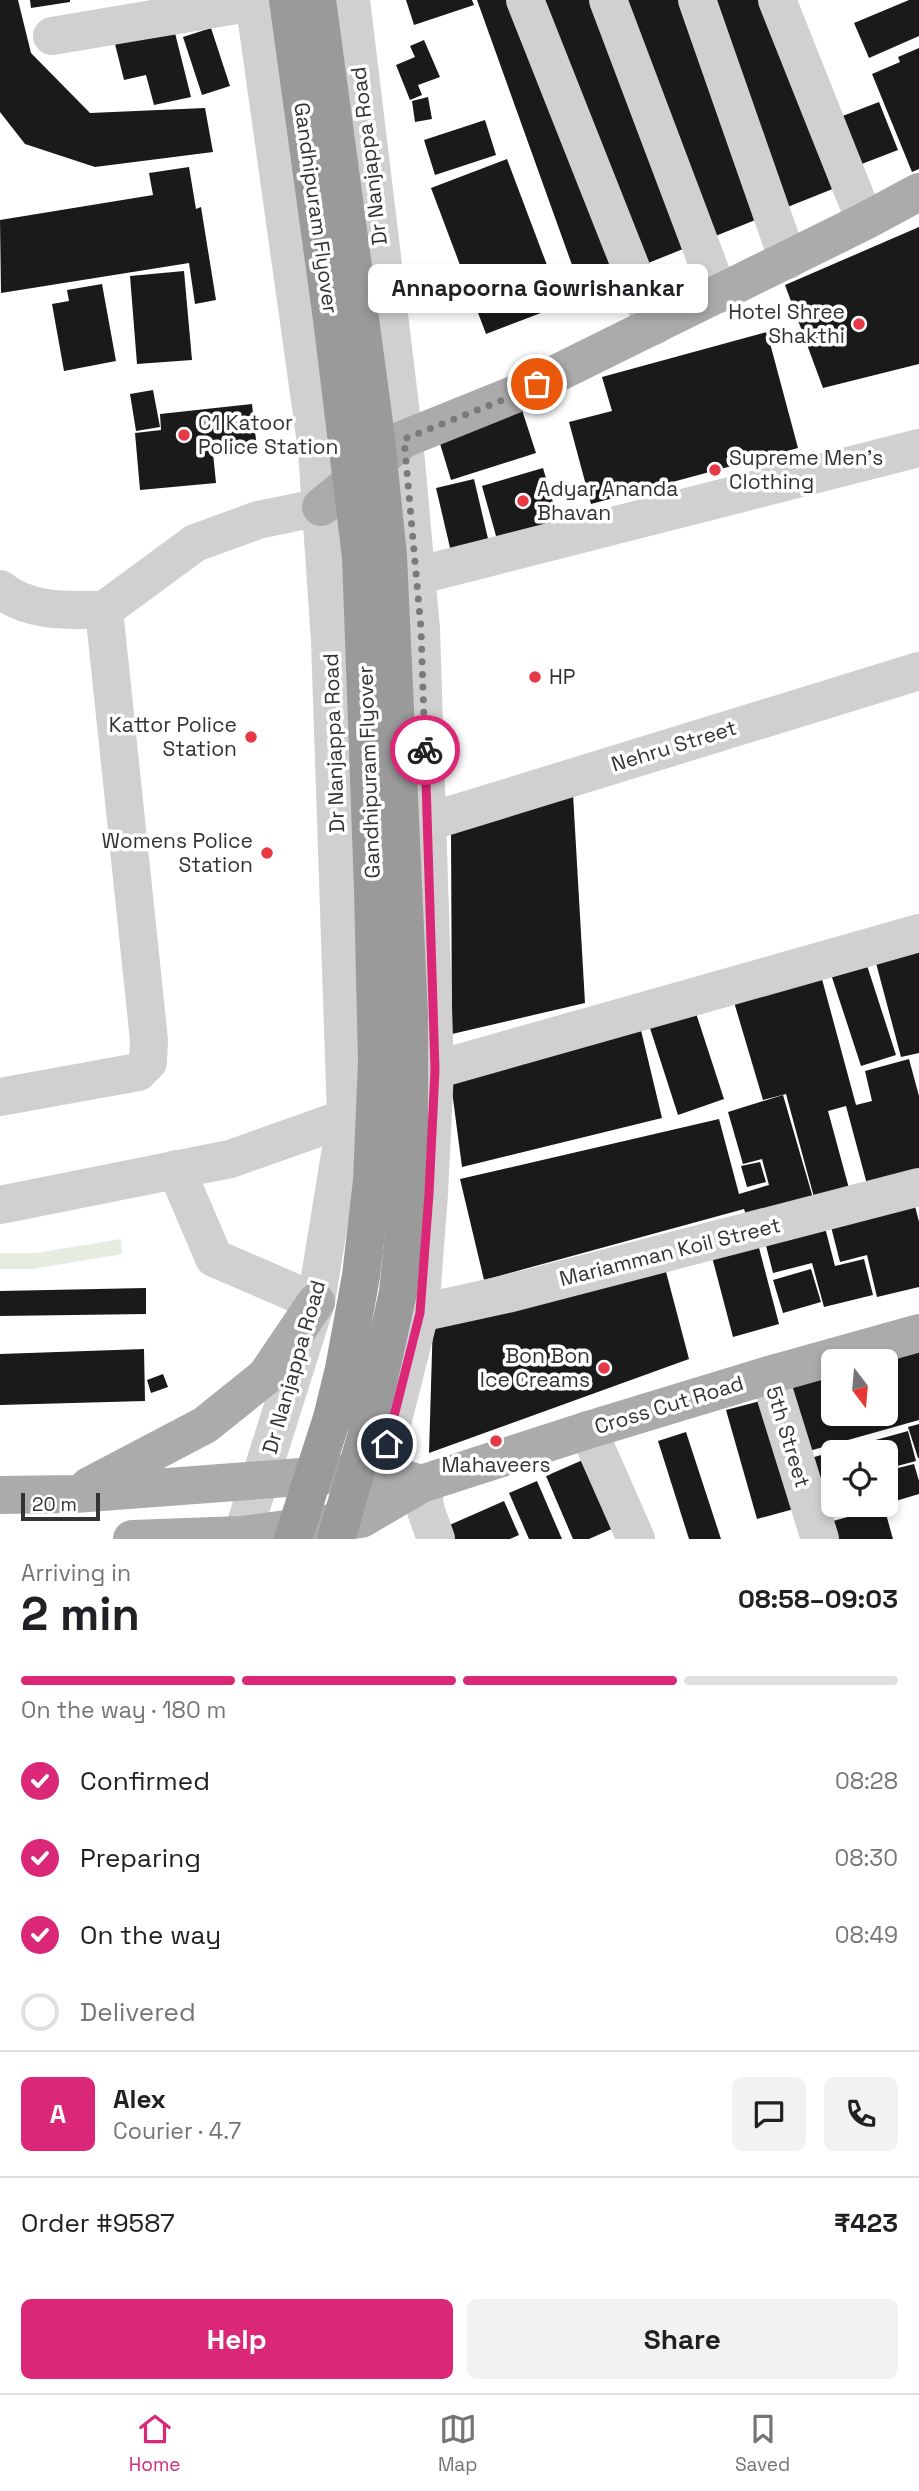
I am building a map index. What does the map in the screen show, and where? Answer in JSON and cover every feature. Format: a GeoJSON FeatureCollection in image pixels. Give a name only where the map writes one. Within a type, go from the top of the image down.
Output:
{"type":"FeatureCollection","features":[{"type":"Feature","properties":{"kind":"highway","name":"Gandhipuram Flyover"},"geometry":{"type":"LineString","coordinates":[[317,0],[375,430],[388,556],[409,1030],[409,1182],[398,1292],[366,1437],[351,1532]]}},
{"type":"Feature","properties":{"kind":"highway","name":"Gandhipuram Flyover"},"geometry":{"type":"LineString","coordinates":[[265,1],[332,319],[361,557],[377,1063],[372,1181],[346,1356],[332,1418],[292,1539]]}},
{"type":"Feature","properties":{"kind":"main road"},"geometry":{"type":"LineString","coordinates":[[321,507],[404,439],[513,396],[919,192]]}},
{"type":"Feature","properties":{"kind":"main road"},"geometry":{"type":"LineString","coordinates":[[75,1494],[205,1425],[265,1376],[316,1302]]}},
{"type":"Feature","properties":{"kind":"main road","name":"Cross Cut Road"},"geometry":{"type":"LineString","coordinates":[[351,1532],[421,1484],[769,1375],[919,1333]]}},
{"type":"Feature","properties":{"kind":"main road"},"geometry":{"type":"LineString","coordinates":[[0,1495],[75,1494],[380,1471],[421,1484]]}},
{"type":"Feature","properties":{"kind":"main road"},"geometry":{"type":"LineString","coordinates":[[132,1539],[351,1532]]}},
{"type":"Feature","properties":{"kind":"street","name":"Dr Nanjappa Road"},"geometry":{"type":"LineString","coordinates":[[351,0],[404,439],[421,629],[435,1070],[420,1313],[380,1471],[351,1532]]}},
{"type":"Feature","properties":{"kind":"street"},"geometry":{"type":"LineString","coordinates":[[525,0],[654,326]]}},
{"type":"Feature","properties":{"kind":"street"},"geometry":{"type":"LineString","coordinates":[[608,0],[719,294]]}},
{"type":"Feature","properties":{"kind":"street"},"geometry":{"type":"LineString","coordinates":[[696,0],[788,260]]}},
{"type":"Feature","properties":{"kind":"street"},"geometry":{"type":"LineString","coordinates":[[777,0],[865,221]]}},
{"type":"Feature","properties":{"kind":"street","name":"Dr Nanjappa Road"},"geometry":{"type":"LineString","coordinates":[[242,1537],[316,1302],[346,1118],[334,729],[317,450],[265,1]]}},
{"type":"Feature","properties":{"kind":"street"},"geometry":{"type":"LineString","coordinates":[[52,36],[265,1]]}},
{"type":"Feature","properties":{"kind":"street"},"geometry":{"type":"LineString","coordinates":[[416,576],[919,449]]}},
{"type":"Feature","properties":{"kind":"street"},"geometry":{"type":"LineString","coordinates":[[0,589],[45,610],[104,610],[195,543],[258,520],[321,507]]}},
{"type":"Feature","properties":{"kind":"street"},"geometry":{"type":"LineString","coordinates":[[0,1097],[138,1072],[148,1062],[149,1040],[104,610]]}},
{"type":"Feature","properties":{"kind":"street","name":"Nehru Street"},"geometry":{"type":"LineString","coordinates":[[428,822],[919,671]]}},
{"type":"Feature","properties":{"kind":"street"},"geometry":{"type":"LineString","coordinates":[[435,1070],[919,933]]}},
{"type":"Feature","properties":{"kind":"street"},"geometry":{"type":"LineString","coordinates":[[0,1205],[230,1159],[346,1118]]}},
{"type":"Feature","properties":{"kind":"street"},"geometry":{"type":"LineString","coordinates":[[176,1169],[214,1258],[316,1302]]}},
{"type":"Feature","properties":{"kind":"street","name":"Mariamman Koil Street"},"geometry":{"type":"LineString","coordinates":[[420,1313],[507,1294],[919,1187]]}},
{"type":"Feature","properties":{"kind":"street","name":"5th Street"},"geometry":{"type":"LineString","coordinates":[[769,1375],[820,1539]]}},
{"type":"Feature","properties":{"kind":"street"},"geometry":{"type":"LineString","coordinates":[[588,1430],[636,1539]]}},
{"type":"Feature","properties":{"kind":"street"},"geometry":{"type":"LineString","coordinates":[[421,1484],[426,1511],[436,1539]]}},
{"type":"Feature","properties":{"kind":"shaded area"},"geometry":{"type":"Polygon","coordinates":[[[121,1239],[122,1254],[32,1269],[0,1269],[0,1253],[36,1253],[121,1239]]]}},
{"type":"Feature","properties":{"kind":"building"},"geometry":{"type":"Polygon","coordinates":[[[0,0],[18,0],[31,53],[90,113],[205,108],[213,152],[95,167],[25,144],[0,112],[0,0]]]}},
{"type":"Feature","properties":{"kind":"building"},"geometry":{"type":"Polygon","coordinates":[[[30,0],[70,0],[70,2],[31,8],[30,0]]]}},
{"type":"Feature","properties":{"kind":"building"},"geometry":{"type":"Polygon","coordinates":[[[406,0],[472,0],[474,5],[414,25],[406,0]]]}},
{"type":"Feature","properties":{"kind":"building"},"geometry":{"type":"Polygon","coordinates":[[[477,0],[792,0],[860,178],[581,290],[477,0]]]}},
{"type":"Feature","properties":{"kind":"building"},"geometry":{"type":"Polygon","coordinates":[[[909,0],[919,0],[919,36],[869,58],[854,23],[909,0]]]}},
{"type":"Feature","properties":{"kind":"building"},"geometry":{"type":"Polygon","coordinates":[[[173,25],[191,97],[154,105],[146,75],[124,80],[114,40],[173,25]]]}},
{"type":"Feature","properties":{"kind":"building"},"geometry":{"type":"Polygon","coordinates":[[[211,28],[230,86],[202,95],[183,37],[211,28]]]}},
{"type":"Feature","properties":{"kind":"building"},"geometry":{"type":"Polygon","coordinates":[[[424,40],[440,77],[418,85],[422,95],[410,100],[396,65],[415,57],[410,46],[424,40]]]}},
{"type":"Feature","properties":{"kind":"building"},"geometry":{"type":"Polygon","coordinates":[[[919,48],[919,169],[912,172],[872,74],[900,62],[898,57],[919,48]]]}},
{"type":"Feature","properties":{"kind":"building"},"geometry":{"type":"Polygon","coordinates":[[[428,97],[432,119],[415,122],[412,101],[428,97]]]}},
{"type":"Feature","properties":{"kind":"building"},"geometry":{"type":"Polygon","coordinates":[[[879,102],[898,150],[859,165],[840,117],[879,102]]]}},
{"type":"Feature","properties":{"kind":"building"},"geometry":{"type":"Polygon","coordinates":[[[485,120],[496,155],[435,175],[424,140],[485,120]]]}},
{"type":"Feature","properties":{"kind":"building"},"geometry":{"type":"Polygon","coordinates":[[[507,159],[562,305],[486,334],[431,188],[507,159]]]}},
{"type":"Feature","properties":{"kind":"building"},"geometry":{"type":"Polygon","coordinates":[[[189,167],[196,209],[201,207],[216,300],[195,304],[189,263],[1,293],[0,220],[153,195],[149,173],[189,167]]]}},
{"type":"Feature","properties":{"kind":"building","name":"Hotel Shree Shakthi"},"geometry":{"type":"Polygon","coordinates":[[[919,227],[919,364],[823,388],[785,285],[919,227]]]}},
{"type":"Feature","properties":{"kind":"building"},"geometry":{"type":"Polygon","coordinates":[[[184,271],[192,360],[137,364],[130,276],[184,271]]]}},
{"type":"Feature","properties":{"kind":"building"},"geometry":{"type":"Polygon","coordinates":[[[102,284],[116,361],[64,371],[52,304],[69,301],[67,290],[102,284]]]}},
{"type":"Feature","properties":{"kind":"building"},"geometry":{"type":"Polygon","coordinates":[[[767,332],[798,448],[591,504],[569,422],[612,411],[602,377],[767,332]]]}},
{"type":"Feature","properties":{"kind":"building"},"geometry":{"type":"Polygon","coordinates":[[[153,390],[160,427],[136,431],[130,394],[153,390]]]}},
{"type":"Feature","properties":{"kind":"building"},"geometry":{"type":"Polygon","coordinates":[[[252,404],[257,449],[213,453],[216,483],[140,490],[135,433],[161,430],[160,414],[252,404]]]}},
{"type":"Feature","properties":{"kind":"building"},"geometry":{"type":"Polygon","coordinates":[[[522,410],[536,453],[451,480],[438,437],[522,410]]]}},
{"type":"Feature","properties":{"kind":"building"},"geometry":{"type":"Polygon","coordinates":[[[543,468],[560,526],[498,543],[482,486],[543,468]]]}},
{"type":"Feature","properties":{"kind":"building"},"geometry":{"type":"Polygon","coordinates":[[[474,479],[489,543],[451,552],[436,488],[474,479]]]}},
{"type":"Feature","properties":{"kind":"building"},"geometry":{"type":"Polygon","coordinates":[[[573,794],[585,1003],[452,1034],[451,832],[573,794]]]}},
{"type":"Feature","properties":{"kind":"building"},"geometry":{"type":"Polygon","coordinates":[[[919,935],[919,1053],[901,1057],[872,948],[919,935]]]}},
{"type":"Feature","properties":{"kind":"building"},"geometry":{"type":"Polygon","coordinates":[[[862,950],[896,1055],[861,1066],[827,962],[862,950]]]}},
{"type":"Feature","properties":{"kind":"building"},"geometry":{"type":"Polygon","coordinates":[[[819,968],[856,1105],[872,1101],[865,1071],[909,1059],[919,1096],[919,1174],[868,1188],[846,1106],[828,1111],[850,1192],[815,1201],[786,1094],[763,1100],[731,992],[819,968]]]}},
{"type":"Feature","properties":{"kind":"building"},"geometry":{"type":"Polygon","coordinates":[[[694,1007],[724,1099],[678,1115],[648,1022],[694,1007]]]}},
{"type":"Feature","properties":{"kind":"building"},"geometry":{"type":"Polygon","coordinates":[[[640,1026],[662,1118],[462,1167],[450,1076],[640,1026]]]}},
{"type":"Feature","properties":{"kind":"building"},"geometry":{"type":"Polygon","coordinates":[[[783,1095],[813,1198],[747,1218],[744,1209],[484,1280],[460,1179],[719,1119],[739,1194],[769,1185],[762,1159],[743,1164],[728,1112],[783,1095]]]}},
{"type":"Feature","properties":{"kind":"building"},"geometry":{"type":"Polygon","coordinates":[[[760,1162],[766,1182],[747,1187],[741,1166],[760,1162]]]}},
{"type":"Feature","properties":{"kind":"building"},"geometry":{"type":"Polygon","coordinates":[[[912,1194],[919,1222],[919,1287],[877,1297],[867,1255],[840,1262],[828,1215],[912,1194]]]}},
{"type":"Feature","properties":{"kind":"building"},"geometry":{"type":"Polygon","coordinates":[[[822,1216],[835,1266],[864,1259],[873,1295],[824,1307],[812,1263],[773,1273],[762,1230],[822,1216]]]}},
{"type":"Feature","properties":{"kind":"building"},"geometry":{"type":"Polygon","coordinates":[[[758,1244],[779,1324],[733,1337],[712,1257],[758,1244]]]}},
{"type":"Feature","properties":{"kind":"building"},"geometry":{"type":"Polygon","coordinates":[[[665,1268],[689,1359],[429,1453],[433,1319],[665,1268]]]}},
{"type":"Feature","properties":{"kind":"building"},"geometry":{"type":"Polygon","coordinates":[[[811,1269],[821,1302],[783,1313],[773,1280],[811,1269]]]}},
{"type":"Feature","properties":{"kind":"building"},"geometry":{"type":"Polygon","coordinates":[[[146,1288],[146,1314],[0,1316],[0,1291],[146,1288]]]}},
{"type":"Feature","properties":{"kind":"building"},"geometry":{"type":"Polygon","coordinates":[[[144,1349],[145,1401],[0,1405],[0,1354],[144,1349]]]}},
{"type":"Feature","properties":{"kind":"building"},"geometry":{"type":"Polygon","coordinates":[[[919,1352],[919,1420],[898,1426],[898,1358],[919,1352]]]}},
{"type":"Feature","properties":{"kind":"building"},"geometry":{"type":"Polygon","coordinates":[[[163,1374],[168,1387],[151,1393],[147,1380],[163,1374]]]}},
{"type":"Feature","properties":{"kind":"building"},"geometry":{"type":"Polygon","coordinates":[[[821,1379],[821,1426],[898,1426],[848,1440],[821,1440],[821,1448],[809,1451],[791,1388],[821,1379]]]}},
{"type":"Feature","properties":{"kind":"building"},"geometry":{"type":"Polygon","coordinates":[[[764,1400],[794,1509],[757,1519],[726,1410],[764,1400]]]}},
{"type":"Feature","properties":{"kind":"building"},"geometry":{"type":"Polygon","coordinates":[[[919,1424],[919,1458],[918,1458],[908,1427],[919,1424]]]}},
{"type":"Feature","properties":{"kind":"building"},"geometry":{"type":"Polygon","coordinates":[[[908,1431],[916,1461],[898,1466],[898,1440],[876,1440],[908,1431]]]}},
{"type":"Feature","properties":{"kind":"building"},"geometry":{"type":"Polygon","coordinates":[[[686,1432],[721,1539],[689,1539],[658,1441],[686,1432]]]}},
{"type":"Feature","properties":{"kind":"building"},"geometry":{"type":"Polygon","coordinates":[[[821,1455],[821,1486],[815,1488],[807,1459],[821,1455]]]}},
{"type":"Feature","properties":{"kind":"building"},"geometry":{"type":"Polygon","coordinates":[[[585,1459],[614,1528],[589,1539],[573,1539],[546,1476],[585,1459]]]}},
{"type":"Feature","properties":{"kind":"building"},"geometry":{"type":"Polygon","coordinates":[[[914,1464],[919,1481],[919,1494],[898,1500],[898,1468],[914,1464]]]}},
{"type":"Feature","properties":{"kind":"building"},"geometry":{"type":"Polygon","coordinates":[[[537,1481],[562,1539],[529,1539],[509,1493],[537,1481]]]}},
{"type":"Feature","properties":{"kind":"building"},"geometry":{"type":"Polygon","coordinates":[[[504,1501],[519,1535],[510,1539],[450,1539],[445,1527],[504,1501]]]}},
{"type":"Feature","properties":{"kind":"building"},"geometry":{"type":"Polygon","coordinates":[[[848,1517],[887,1517],[893,1539],[838,1539],[833,1521],[848,1517]]]}},
{"type":"Feature","properties":{"kind":"way so far"},"geometry":{"type":"LineString","coordinates":[[425,750],[421,629],[404,439],[537,384]]}},
{"type":"Feature","properties":{"kind":"place","name":"Hotel Shree Shakthi"},"geometry":{"type":"Point","coordinates":[859,324]}},
{"type":"Feature","properties":{"kind":"place","name":"Annapoorna Gowrishankar"},"geometry":{"type":"Point","coordinates":[537,384]}},
{"type":"Feature","properties":{"kind":"place","name":"C1 Katoor Police Station"},"geometry":{"type":"Point","coordinates":[184,435]}},
{"type":"Feature","properties":{"kind":"place","name":"Supreme Men's Clothing"},"geometry":{"type":"Point","coordinates":[715,470]}},
{"type":"Feature","properties":{"kind":"place","name":"Adyar Ananda Bhavan"},"geometry":{"type":"Point","coordinates":[523,501]}},
{"type":"Feature","properties":{"kind":"place","name":"HP"},"geometry":{"type":"Point","coordinates":[535,677]}},
{"type":"Feature","properties":{"kind":"place","name":"Kattor Police Station"},"geometry":{"type":"Point","coordinates":[251,737]}},
{"type":"Feature","properties":{"kind":"place","name":"Womens Police Station"},"geometry":{"type":"Point","coordinates":[267,853]}},
{"type":"Feature","properties":{"kind":"place","name":"Bon Bon Ice Creams"},"geometry":{"type":"Point","coordinates":[604,1368]}},
{"type":"Feature","properties":{"kind":"place","name":"Mahaveers"},"geometry":{"type":"Point","coordinates":[496,1441]}},
{"type":"Feature","properties":{"kind":"route"},"geometry":{"type":"LineString","coordinates":[[387,1444],[420,1313],[429,1194],[435,1070],[425,750]]}}]}
